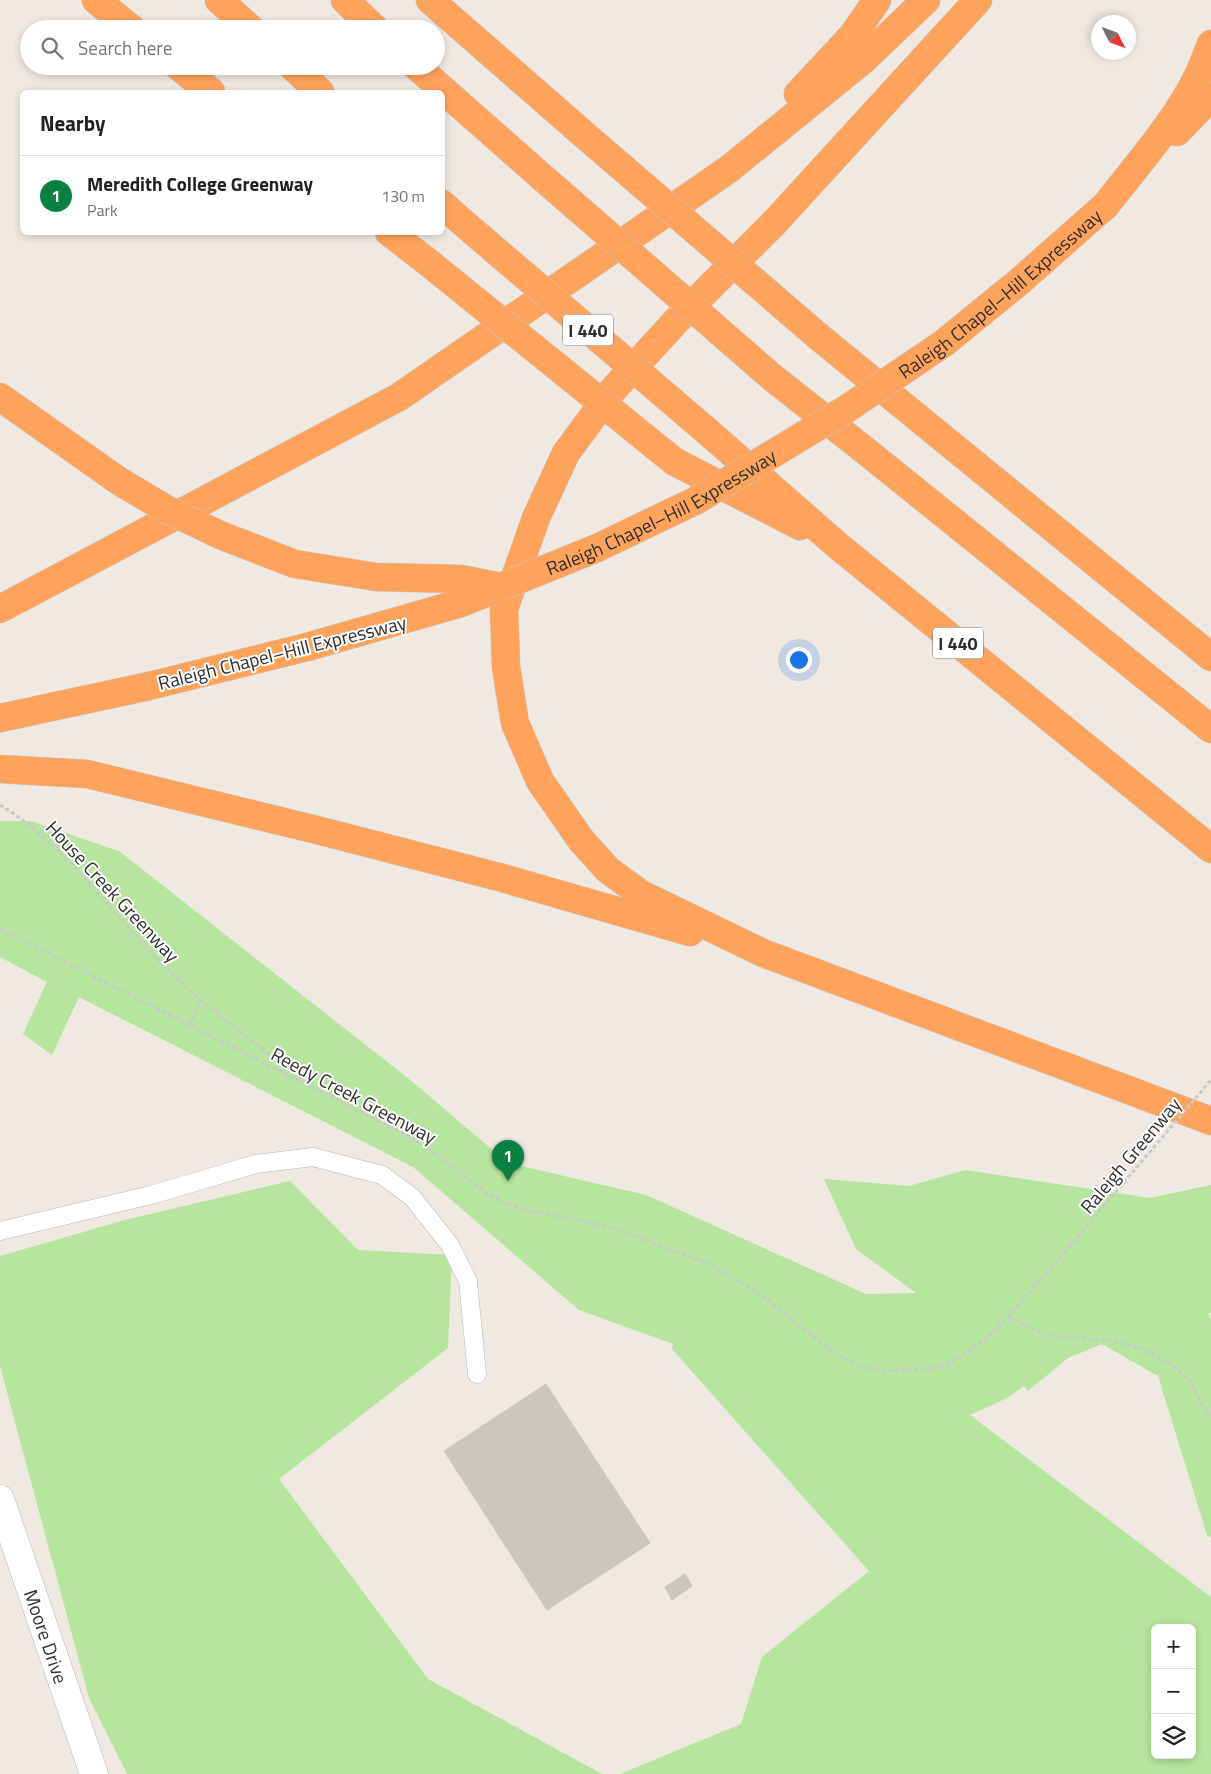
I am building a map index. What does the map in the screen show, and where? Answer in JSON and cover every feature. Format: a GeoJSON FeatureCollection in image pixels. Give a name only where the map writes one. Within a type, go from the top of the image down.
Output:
{"type":"FeatureCollection","features":[{"type":"Feature","properties":{"kind":"highway"},"geometry":{"type":"LineString","coordinates":[[96,0],[121,20]]}},
{"type":"Feature","properties":{"kind":"highway"},"geometry":{"type":"LineString","coordinates":[[219,0],[241,20]]}},
{"type":"Feature","properties":{"kind":"highway"},"geometry":{"type":"LineString","coordinates":[[345,0],[366,20]]}},
{"type":"Feature","properties":{"kind":"highway"},"geometry":{"type":"LineString","coordinates":[[430,0],[819,337],[1211,657]]}},
{"type":"Feature","properties":{"kind":"highway"},"geometry":{"type":"LineString","coordinates":[[457,0],[540,96]]}},
{"type":"Feature","properties":{"kind":"highway"},"geometry":{"type":"LineString","coordinates":[[729,169],[853,36],[878,0]]}},
{"type":"Feature","properties":{"kind":"highway"},"geometry":{"type":"LineString","coordinates":[[0,609],[399,397],[729,169],[862,61],[926,0]]}},
{"type":"Feature","properties":{"kind":"highway"},"geometry":{"type":"LineString","coordinates":[[763,953],[640,894],[608,870],[581,840],[540,781],[514,723],[506,667],[504,609],[536,518],[566,453],[611,392],[679,318],[774,223],[978,0]]}},
{"type":"Feature","properties":{"kind":"highway","name":"Raleigh Chapel–Hill Expressway"},"geometry":{"type":"LineString","coordinates":[[0,718],[150,686],[307,647],[461,604],[597,548],[695,501],[845,410],[944,343],[1020,281],[1106,205],[1170,120],[1204,86],[1211,44]]}},
{"type":"Feature","properties":{"kind":"highway"},"geometry":{"type":"LineString","coordinates":[[189,75],[208,90]]}},
{"type":"Feature","properties":{"kind":"highway"},"geometry":{"type":"LineString","coordinates":[[302,75],[318,90]]}},
{"type":"Feature","properties":{"kind":"highway"},"geometry":{"type":"LineString","coordinates":[[426,75],[443,90]]}},
{"type":"Feature","properties":{"kind":"highway"},"geometry":{"type":"LineString","coordinates":[[445,92],[772,378],[870,454],[1211,729]]}},
{"type":"Feature","properties":{"kind":"highway","name":"I 440"},"geometry":{"type":"LineString","coordinates":[[445,207],[837,545],[1211,849]]}},
{"type":"Feature","properties":{"kind":"highway"},"geometry":{"type":"LineString","coordinates":[[393,235],[675,462],[837,545]]}},
{"type":"Feature","properties":{"kind":"highway"},"geometry":{"type":"LineString","coordinates":[[0,397],[119,482],[166,509],[220,535],[295,564],[376,577],[461,579],[501,587]]}},
{"type":"Feature","properties":{"kind":"highway"},"geometry":{"type":"LineString","coordinates":[[0,769],[87,774],[499,877],[763,953],[1211,1121]]}},
{"type":"Feature","properties":{"kind":"street","name":"Moore Drive"},"geometry":{"type":"LineString","coordinates":[[0,1500],[94,1774]]}},
{"type":"Feature","properties":{"kind":"lane"},"geometry":{"type":"LineString","coordinates":[[0,1231],[150,1195],[256,1164],[314,1157],[382,1175],[412,1197],[450,1245],[468,1281],[478,1374]]}},
{"type":"Feature","properties":{"kind":"path","name":"House Creek Greenway"},"geometry":{"type":"LineString","coordinates":[[0,805],[18,816],[51,842],[161,964],[201,1001],[317,1089]]}},
{"type":"Feature","properties":{"kind":"path","name":"Reedy Creek Greenway"},"geometry":{"type":"LineString","coordinates":[[0,929],[414,1139],[489,1195],[508,1204],[526,1210],[615,1229],[709,1264],[762,1295],[836,1355],[862,1367],[885,1371],[937,1368],[966,1354],[1008,1317],[1069,1247]]}},
{"type":"Feature","properties":{"kind":"path"},"geometry":{"type":"LineString","coordinates":[[189,1025],[201,1001]]}},
{"type":"Feature","properties":{"kind":"path","name":"Raleigh Greenway"},"geometry":{"type":"LineString","coordinates":[[1069,1247],[1211,1080]]}},
{"type":"Feature","properties":{"kind":"path"},"geometry":{"type":"LineString","coordinates":[[1008,1317],[1034,1330],[1054,1336],[1114,1341],[1142,1349],[1169,1363],[1189,1380],[1211,1419]]}},
{"type":"Feature","properties":{"kind":"green space"},"geometry":{"type":"Polygon","coordinates":[[[0,821],[30,821],[119,851],[409,1079],[508,1163],[646,1195],[866,1294],[916,1293],[856,1249],[824,1179],[909,1186],[965,1170],[1150,1198],[1211,1185],[1211,1313],[1208,1313],[1211,1320],[1211,1538],[1207,1535],[1158,1376],[1102,1344],[1068,1358],[1028,1391],[1024,1386],[1007,1398],[970,1415],[1211,1597],[1211,1774],[620,1774],[741,1724],[762,1657],[869,1571],[672,1349],[673,1344],[579,1310],[413,1167],[79,997],[52,1055],[23,1034],[47,982],[0,957],[0,821]]]}},
{"type":"Feature","properties":{"kind":"green space"},"geometry":{"type":"Polygon","coordinates":[[[290,1181],[358,1250],[452,1255],[448,1348],[279,1479],[428,1679],[602,1774],[127,1774],[89,1698],[0,1366],[0,1256],[125,1220],[290,1181]]]}},
{"type":"Feature","properties":{"kind":"building"},"geometry":{"type":"Polygon","coordinates":[[[546,1384],[650,1543],[547,1610],[444,1451],[546,1384]]]}},
{"type":"Feature","properties":{"kind":"building"},"geometry":{"type":"Polygon","coordinates":[[[685,1574],[692,1586],[672,1600],[665,1587],[685,1574]]]}},
{"type":"Feature","properties":{"kind":"place","name":"Meredith College Greenway"},"geometry":{"type":"Point","coordinates":[508,1181]}}]}
